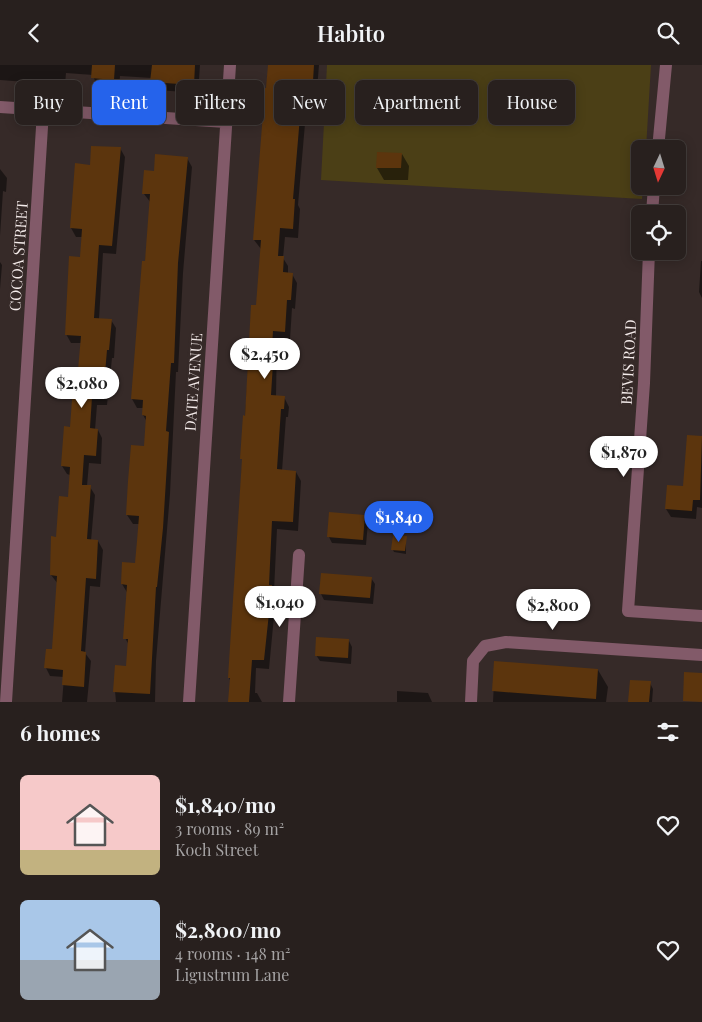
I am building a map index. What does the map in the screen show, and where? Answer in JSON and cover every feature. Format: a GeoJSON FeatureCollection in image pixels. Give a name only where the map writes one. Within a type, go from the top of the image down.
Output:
{"type":"FeatureCollection","features":[{"type":"Feature","properties":{"kind":"street","name":"DATE AVENUE"},"geometry":{"type":"LineString","coordinates":[[229,80],[230,65]]}},
{"type":"Feature","properties":{"kind":"street"},"geometry":{"type":"LineString","coordinates":[[659,140],[666,65]]}},
{"type":"Feature","properties":{"kind":"street"},"geometry":{"type":"LineString","coordinates":[[0,107],[15,108]]}},
{"type":"Feature","properties":{"kind":"street"},"geometry":{"type":"LineString","coordinates":[[82,113],[176,118]]}},
{"type":"Feature","properties":{"kind":"street","name":"COCOA STREET"},"geometry":{"type":"LineString","coordinates":[[6,702],[42,125]]}},
{"type":"Feature","properties":{"kind":"street","name":"DATE AVENUE"},"geometry":{"type":"LineString","coordinates":[[189,702],[226,125]]}},
{"type":"Feature","properties":{"kind":"street","name":"BEVIS ROAD"},"geometry":{"type":"LineString","coordinates":[[650,260],[643,392],[628,611],[702,616]]}},
{"type":"Feature","properties":{"kind":"street"},"geometry":{"type":"LineString","coordinates":[[289,702],[299,555]]}},
{"type":"Feature","properties":{"kind":"street"},"geometry":{"type":"LineString","coordinates":[[471,702],[473,661],[485,646],[506,642],[702,655]]}},
{"type":"Feature","properties":{"kind":"shaded area"},"geometry":{"type":"Polygon","coordinates":[[[327,65],[651,65],[647,140],[631,140],[631,195],[642,195],[642,199],[321,180],[324,125],[345,125],[345,80],[326,80],[327,65]]]}},
{"type":"Feature","properties":{"kind":"building"},"geometry":{"type":"Polygon","coordinates":[[[92,65],[115,65],[114,80],[91,78],[92,65]]]}},
{"type":"Feature","properties":{"kind":"building"},"geometry":{"type":"Polygon","coordinates":[[[152,65],[195,65],[194,80],[176,80],[176,84],[166,83],[166,80],[150,80],[152,65]]]}},
{"type":"Feature","properties":{"kind":"building"},"geometry":{"type":"Polygon","coordinates":[[[268,65],[314,65],[313,80],[274,80],[274,125],[299,125],[293,199],[295,199],[293,229],[280,228],[278,256],[284,256],[283,272],[293,273],[291,300],[287,300],[285,332],[273,331],[271,363],[273,363],[271,395],[285,396],[284,409],[281,409],[277,469],[296,471],[293,522],[272,521],[269,585],[272,585],[264,660],[252,660],[249,702],[228,702],[243,415],[245,416],[251,305],[256,305],[261,240],[253,240],[268,65]]]}},
{"type":"Feature","properties":{"kind":"building"},"geometry":{"type":"Polygon","coordinates":[[[91,146],[121,147],[112,246],[99,245],[94,318],[112,319],[109,350],[107,350],[103,397],[92,397],[90,428],[98,429],[96,456],[84,455],[82,485],[91,485],[87,539],[98,540],[96,579],[86,578],[81,651],[86,652],[84,687],[62,685],[63,670],[44,668],[46,649],[52,649],[57,576],[50,575],[51,536],[56,537],[59,496],[68,497],[70,467],[61,466],[64,426],[70,427],[73,386],[61,385],[63,369],[78,370],[81,336],[65,335],[69,256],[80,257],[82,229],[70,228],[75,163],[90,165],[91,146]]]}},
{"type":"Feature","properties":{"kind":"building"},"geometry":{"type":"Polygon","coordinates":[[[377,152],[402,153],[401,168],[376,168],[377,152]]]}},
{"type":"Feature","properties":{"kind":"building"},"geometry":{"type":"Polygon","coordinates":[[[155,154],[188,157],[178,263],[174,363],[171,363],[166,431],[169,432],[163,528],[156,587],[150,694],[113,692],[115,665],[126,666],[128,639],[123,639],[127,585],[121,584],[122,562],[135,563],[139,516],[126,515],[128,481],[131,445],[144,446],[146,416],[142,415],[143,400],[131,399],[142,261],[145,261],[150,194],[142,194],[144,170],[154,171],[155,154]]]}},
{"type":"Feature","properties":{"kind":"building"},"geometry":{"type":"Polygon","coordinates":[[[687,435],[702,436],[700,500],[693,500],[692,511],[665,509],[667,485],[683,486],[687,435]]]}},
{"type":"Feature","properties":{"kind":"building"},"geometry":{"type":"Polygon","coordinates":[[[329,512],[365,515],[363,540],[327,537],[329,512]]]}},
{"type":"Feature","properties":{"kind":"building"},"geometry":{"type":"Polygon","coordinates":[[[393,535],[407,536],[405,551],[391,550],[393,535]]]}},
{"type":"Feature","properties":{"kind":"building"},"geometry":{"type":"Polygon","coordinates":[[[321,573],[372,577],[370,598],[319,594],[321,573]]]}},
{"type":"Feature","properties":{"kind":"building"},"geometry":{"type":"Polygon","coordinates":[[[316,637],[349,639],[348,658],[315,656],[316,637]]]}},
{"type":"Feature","properties":{"kind":"building"},"geometry":{"type":"Polygon","coordinates":[[[494,661],[598,669],[596,699],[492,691],[494,661]]]}},
{"type":"Feature","properties":{"kind":"building"},"geometry":{"type":"Polygon","coordinates":[[[684,672],[702,673],[702,702],[683,701],[684,672]]]}},
{"type":"Feature","properties":{"kind":"building"},"geometry":{"type":"Polygon","coordinates":[[[630,680],[651,681],[649,702],[628,702],[630,680]]]}}]}
